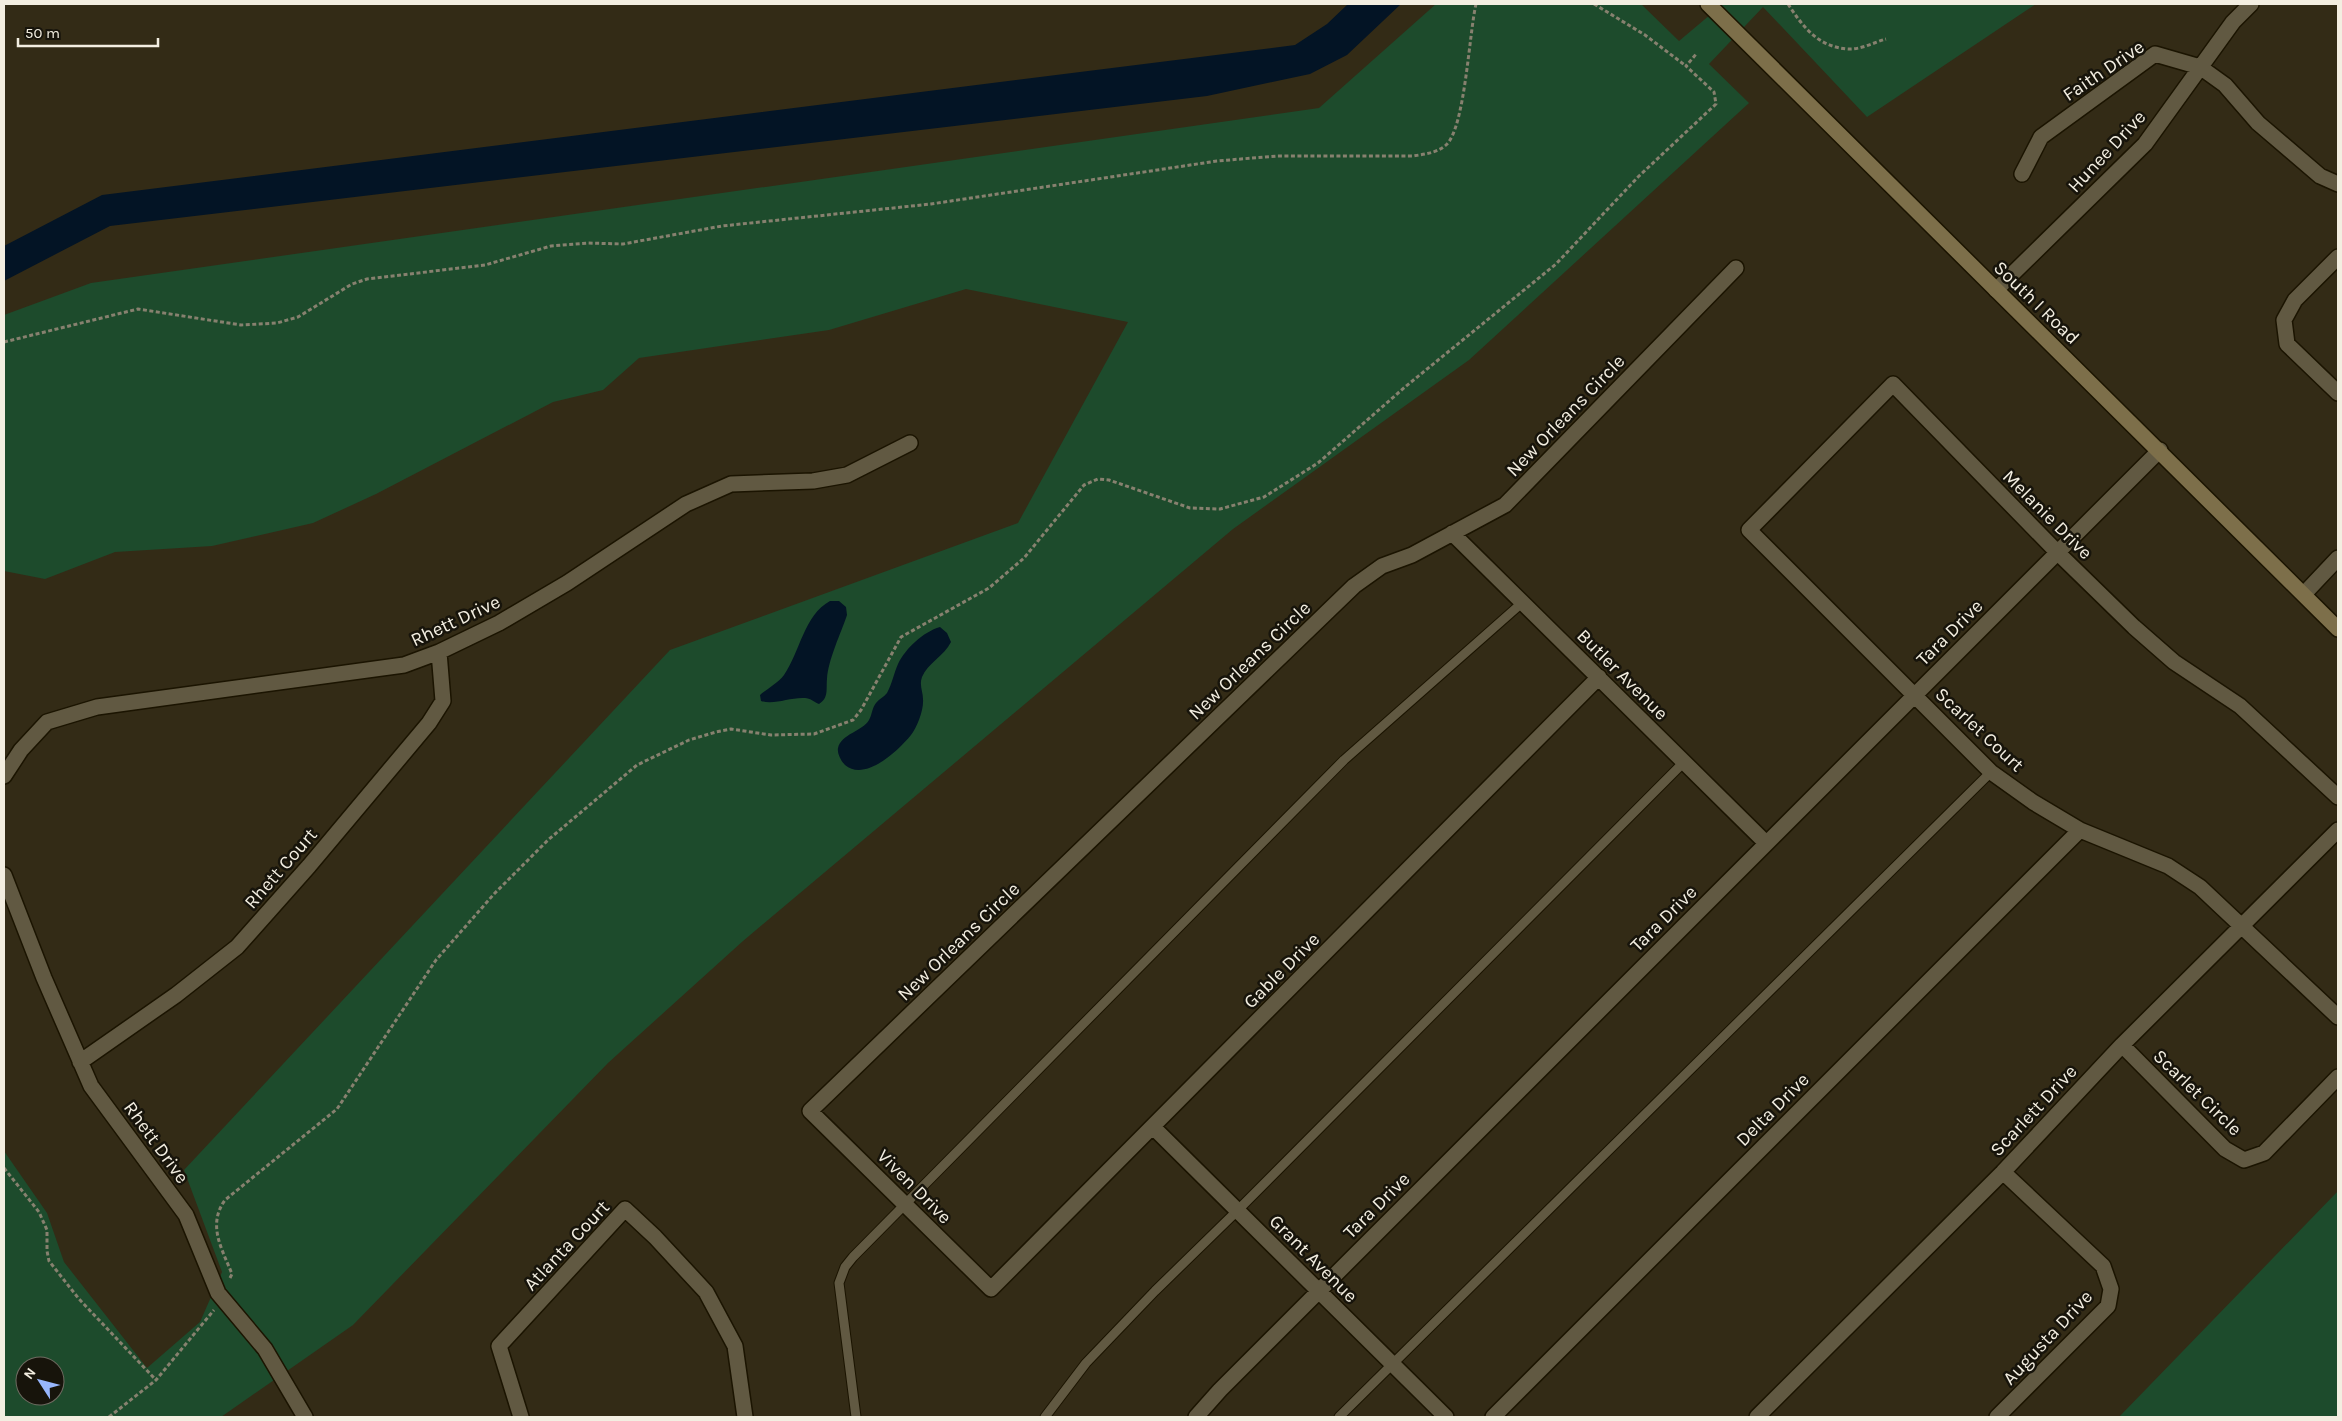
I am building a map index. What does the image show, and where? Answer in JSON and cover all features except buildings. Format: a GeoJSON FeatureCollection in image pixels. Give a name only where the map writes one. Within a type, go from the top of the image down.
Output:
{"type":"FeatureCollection","features":[{"type":"Feature","properties":{"kind":"main road","name":"South I Road"},"geometry":{"type":"LineString","coordinates":[[1708,4],[2160,450],[2338,629]]}},
{"type":"Feature","properties":{"kind":"street","name":"Hunee Drive"},"geometry":{"type":"LineString","coordinates":[[1996,290],[2146,144],[2233,22],[2251,4]]}},
{"type":"Feature","properties":{"kind":"street","name":"Faith Drive"},"geometry":{"type":"LineString","coordinates":[[2022,174],[2041,137],[2155,54],[2200,67],[2225,85],[2258,123],[2320,176],[2338,184]]}},
{"type":"Feature","properties":{"kind":"street"},"geometry":{"type":"LineString","coordinates":[[2338,257],[2295,300],[2284,320],[2286,344],[2338,393]]}},
{"type":"Feature","properties":{"kind":"street","name":"New Orleans Circle"},"geometry":{"type":"LineString","coordinates":[[810,1111],[1354,586],[1382,566],[1412,555],[1505,505],[1736,268]]}},
{"type":"Feature","properties":{"kind":"street","name":"Melanie Drive"},"geometry":{"type":"LineString","coordinates":[[1749,530],[1893,384],[2134,628],[2174,662],[2240,706],[2338,797]]}},
{"type":"Feature","properties":{"kind":"street","name":"Rhett Drive"},"geometry":{"type":"LineString","coordinates":[[4,776],[21,750],[47,722],[97,707],[404,665],[439,652],[499,623],[567,583],[686,504],[730,484],[813,481],[847,475],[910,443]]}},
{"type":"Feature","properties":{"kind":"street","name":"Tara Drive"},"geometry":{"type":"LineString","coordinates":[[1196,1417],[1220,1390],[2160,450]]}},
{"type":"Feature","properties":{"kind":"street","name":"Scarlet Court"},"geometry":{"type":"LineString","coordinates":[[1749,530],[1991,772],[2033,802],[2080,830],[2168,866],[2200,887],[2243,926]]}},
{"type":"Feature","properties":{"kind":"street","name":"Butler Avenue"},"geometry":{"type":"LineString","coordinates":[[1452,533],[1766,843]]}},
{"type":"Feature","properties":{"kind":"street"},"geometry":{"type":"LineString","coordinates":[[2304,594],[2338,558]]}},
{"type":"Feature","properties":{"kind":"street","name":"Rhett Court"},"geometry":{"type":"LineString","coordinates":[[80,1062],[176,995],[237,947],[309,866],[429,724],[442,701],[439,652]]}},
{"type":"Feature","properties":{"kind":"street","name":"Gable Drive"},"geometry":{"type":"LineString","coordinates":[[991,1289],[1599,677]]}},
{"type":"Feature","properties":{"kind":"street","name":"Delta Drive"},"geometry":{"type":"LineString","coordinates":[[1493,1417],[2080,830]]}},
{"type":"Feature","properties":{"kind":"street","name":"Scarlett Drive"},"geometry":{"type":"LineString","coordinates":[[1756,1417],[2003,1172],[2122,1045],[2338,830]]}},
{"type":"Feature","properties":{"kind":"street","name":"Rhett Drive"},"geometry":{"type":"LineString","coordinates":[[4,875],[91,1086],[186,1215],[218,1292],[264,1348],[305,1417]]}},
{"type":"Feature","properties":{"kind":"street"},"geometry":{"type":"LineString","coordinates":[[2243,926],[2338,1018]]}},
{"type":"Feature","properties":{"kind":"street","name":"Scarlet Circle"},"geometry":{"type":"LineString","coordinates":[[2122,1045],[2225,1149],[2244,1160],[2264,1154],[2338,1077]]}},
{"type":"Feature","properties":{"kind":"street","name":"Viven Drive"},"geometry":{"type":"LineString","coordinates":[[810,1111],[991,1289]]}},
{"type":"Feature","properties":{"kind":"street","name":"Grant Avenue"},"geometry":{"type":"LineString","coordinates":[[1154,1127],[1446,1417]]}},
{"type":"Feature","properties":{"kind":"street","name":"Augusta Drive"},"geometry":{"type":"LineString","coordinates":[[1997,1417],[2108,1306],[2111,1289],[2104,1266],[2003,1172]]}},
{"type":"Feature","properties":{"kind":"street","name":"Atlanta Court"},"geometry":{"type":"LineString","coordinates":[[521,1417],[499,1346],[625,1209],[655,1237],[706,1292],[735,1346],[745,1417]]}},
{"type":"Feature","properties":{"kind":"lane"},"geometry":{"type":"LineString","coordinates":[[856,1417],[839,1283],[845,1267],[853,1257],[1344,760],[1523,602]]}},
{"type":"Feature","properties":{"kind":"lane"},"geometry":{"type":"LineString","coordinates":[[1045,1417],[1086,1363],[1154,1291],[1237,1211],[1684,762]]}},
{"type":"Feature","properties":{"kind":"lane"},"geometry":{"type":"LineString","coordinates":[[1339,1417],[1991,772]]}},
{"type":"Feature","properties":{"kind":"path"},"geometry":{"type":"LineString","coordinates":[[4,342],[138,309],[242,326],[277,322],[298,317],[352,284],[367,278],[485,265],[551,246],[588,242],[622,244],[722,226],[931,204],[1216,161],[1277,156],[1414,156],[1435,152],[1446,145],[1453,134],[1463,95],[1470,27],[1476,4]]}},
{"type":"Feature","properties":{"kind":"path"},"geometry":{"type":"LineString","coordinates":[[228,1281],[232,1274],[217,1237],[216,1221],[225,1200],[337,1109],[442,953],[494,894],[548,840],[637,765],[689,740],[716,732],[731,729],[771,735],[814,734],[853,720],[861,710],[901,637],[989,588],[1024,558],[1084,485],[1098,479],[1109,480],[1190,508],[1220,509],[1264,497],[1318,463],[1405,387],[1556,264],[1638,177],[1716,104],[1714,92],[1686,66],[1645,35],[1594,4]]}},
{"type":"Feature","properties":{"kind":"path"},"geometry":{"type":"LineString","coordinates":[[1788,4],[1804,29],[1823,44],[1849,49],[1886,39]]}},
{"type":"Feature","properties":{"kind":"path"},"geometry":{"type":"LineString","coordinates":[[1686,66],[1697,53]]}},
{"type":"Feature","properties":{"kind":"path"},"geometry":{"type":"LineString","coordinates":[[4,1168],[39,1212],[47,1230],[49,1261],[85,1305],[156,1380]]}},
{"type":"Feature","properties":{"kind":"path"},"geometry":{"type":"LineString","coordinates":[[109,1417],[156,1380],[214,1310]]}},
{"type":"Feature","properties":{"kind":"green space"},"geometry":{"type":"Polygon","coordinates":[[[1436,4],[1641,4],[1679,41],[1723,4],[2036,4],[1867,117],[1763,7],[1709,64],[1749,103],[1469,360],[1233,529],[743,941],[608,1063],[353,1325],[221,1417],[4,1417],[4,1151],[47,1213],[64,1262],[147,1368],[200,1322],[222,1272],[184,1170],[670,650],[1018,523],[1128,322],[966,289],[829,330],[639,358],[603,390],[553,402],[376,494],[313,523],[212,546],[115,552],[45,579],[4,571],[4,315],[91,283],[1319,108],[1436,4]]]}},
{"type":"Feature","properties":{"kind":"green space"},"geometry":{"type":"Polygon","coordinates":[[[2338,1191],[2338,1417],[2119,1417],[2338,1191]]]}},
{"type":"Feature","properties":{"kind":"water"},"geometry":{"type":"Polygon","coordinates":[[[1348,4],[1401,4],[1347,55],[1310,74],[1207,96],[110,226],[4,281],[4,246],[102,195],[1295,45],[1327,24],[1348,4]]]}},
{"type":"Feature","properties":{"kind":"water"},"geometry":{"type":"Polygon","coordinates":[[[830,601],[839,601],[846,607],[847,615],[830,664],[826,693],[822,702],[819,704],[805,698],[772,702],[761,701],[760,695],[776,683],[790,666],[814,615],[830,601]]]}},
{"type":"Feature","properties":{"kind":"water"},"geometry":{"type":"Polygon","coordinates":[[[940,627],[947,633],[951,642],[922,677],[922,708],[918,723],[911,735],[890,756],[871,767],[862,770],[853,769],[845,765],[838,752],[840,743],[869,720],[877,702],[887,693],[901,658],[910,647],[927,633],[940,627]]]}}]}
